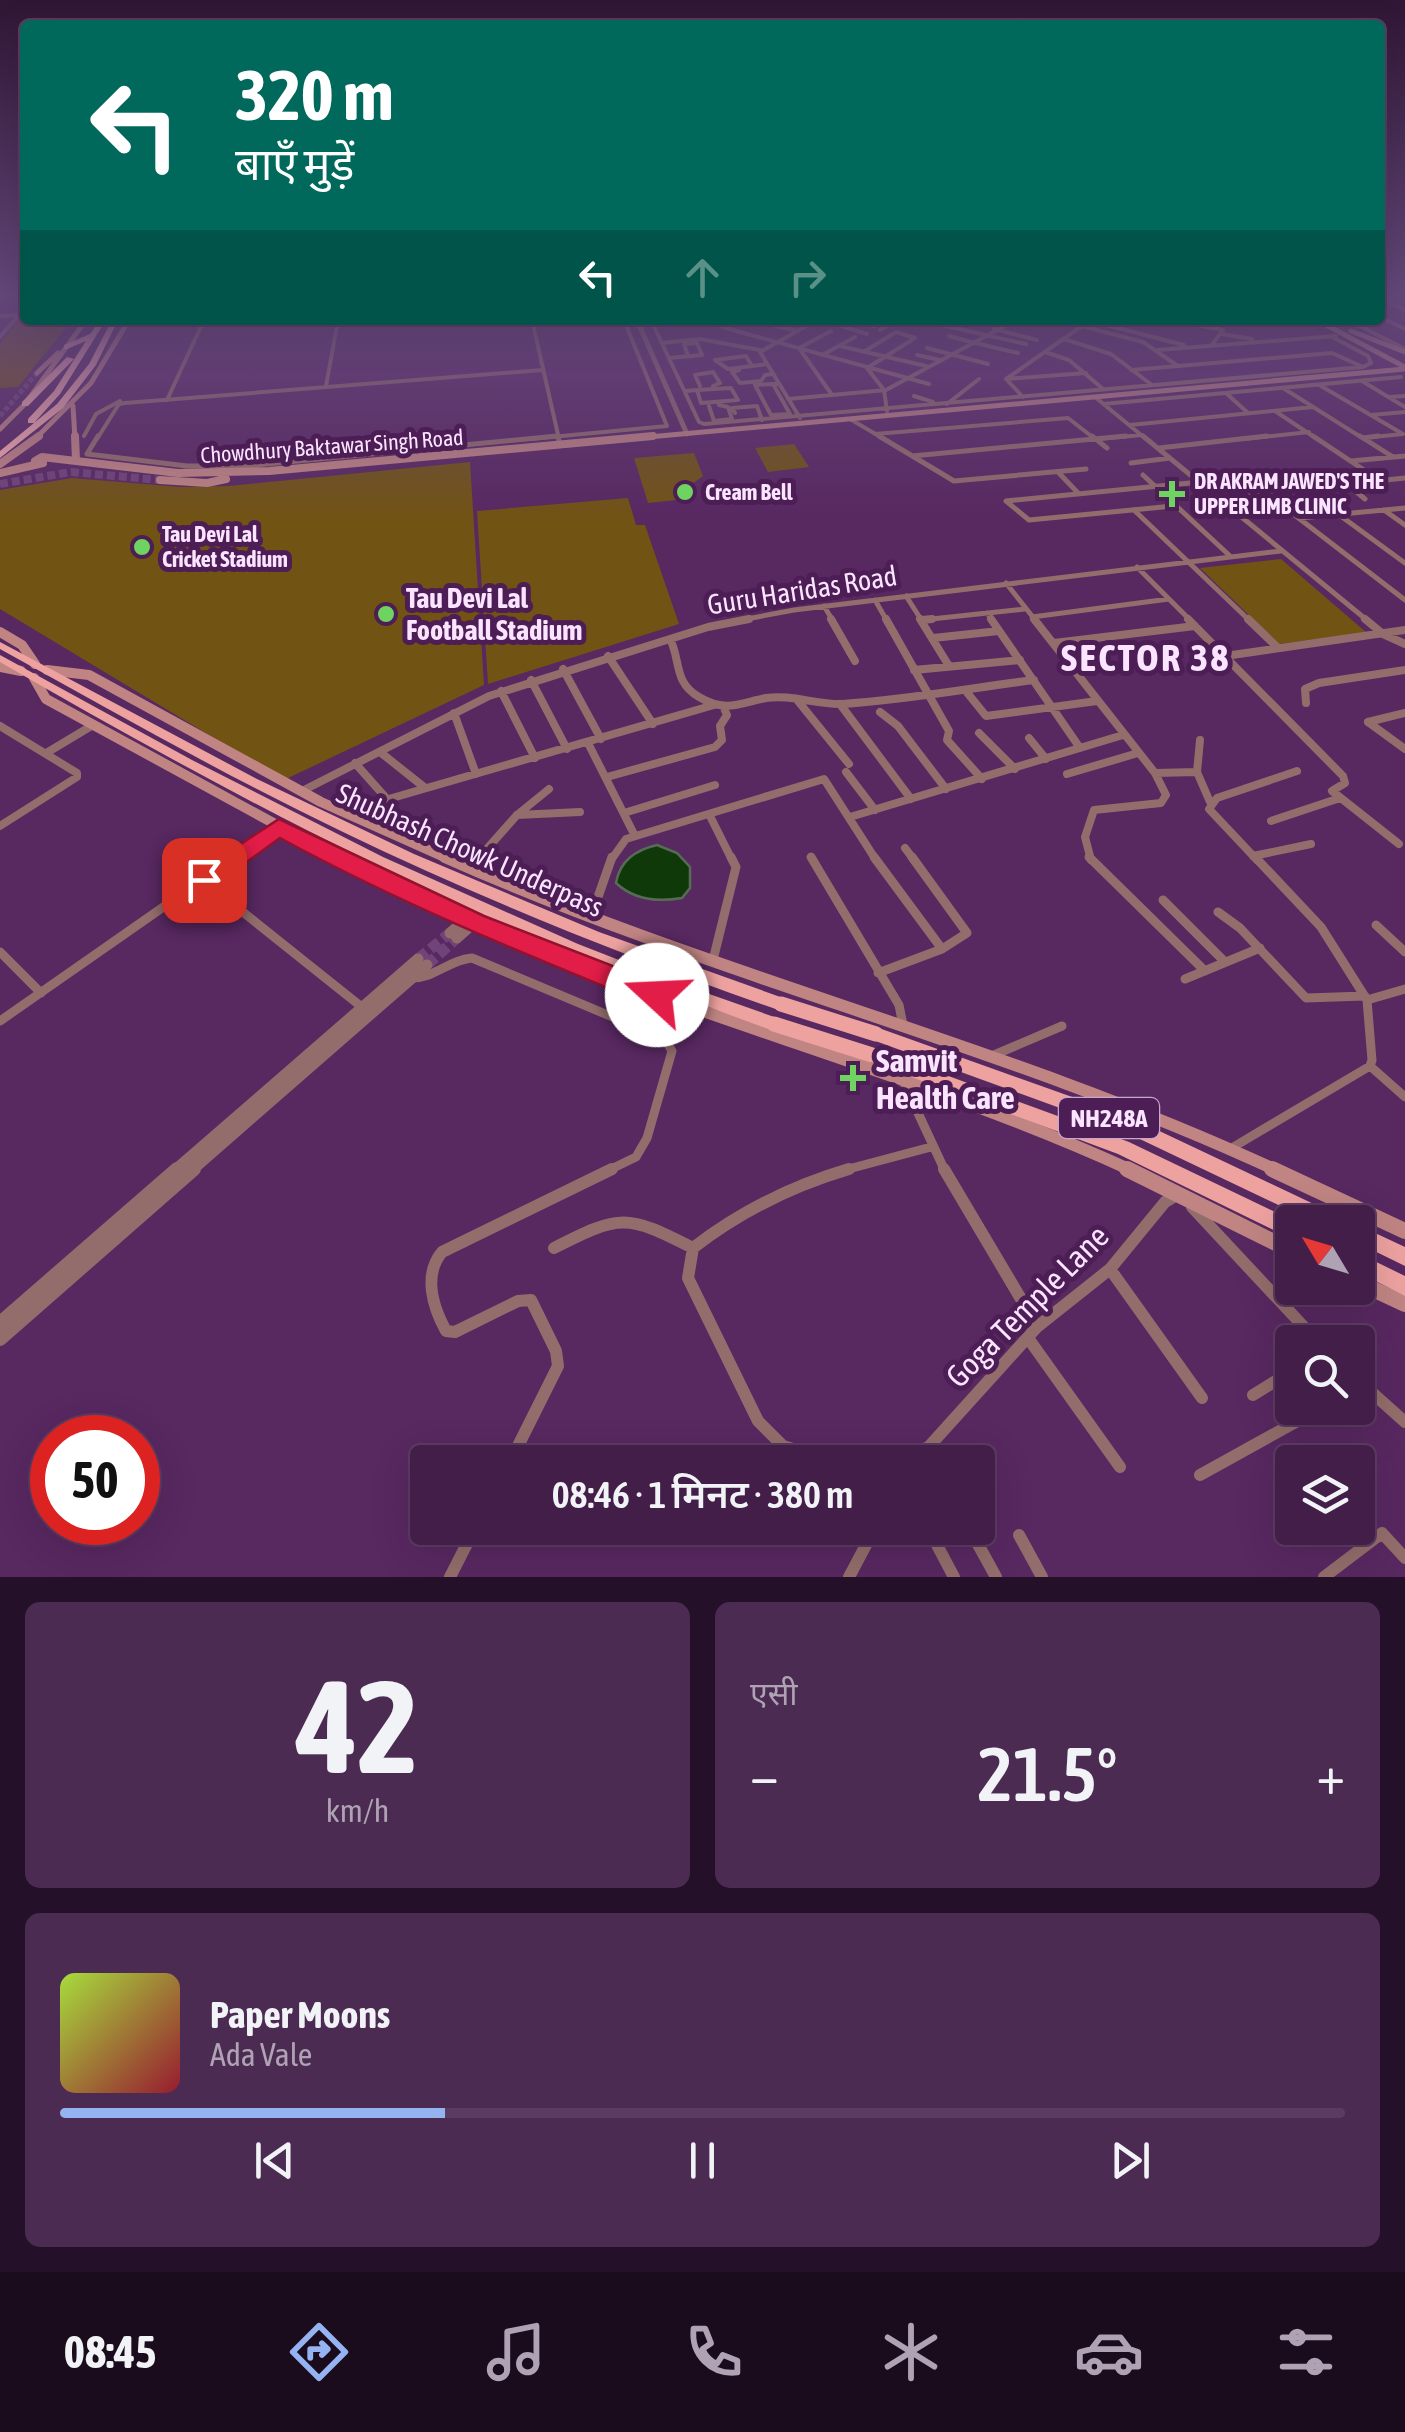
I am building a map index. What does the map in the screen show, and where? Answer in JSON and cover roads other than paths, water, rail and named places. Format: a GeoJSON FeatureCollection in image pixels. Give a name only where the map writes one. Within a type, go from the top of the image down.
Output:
{"type":"FeatureCollection","features":[{"type":"Feature","properties":{"kind":"highway"},"geometry":{"type":"LineString","coordinates":[[24,404],[59,372]]}},
{"type":"Feature","properties":{"kind":"highway"},"geometry":{"type":"LineString","coordinates":[[0,444],[48,404],[69,372]]}},
{"type":"Feature","properties":{"kind":"highway"},"geometry":{"type":"LineString","coordinates":[[0,455],[46,420],[87,372]]}},
{"type":"Feature","properties":{"kind":"highway"},"geometry":{"type":"LineString","coordinates":[[92,372],[93,380]]}},
{"type":"Feature","properties":{"kind":"highway","name":"NH248A"},"geometry":{"type":"LineString","coordinates":[[0,645],[34,670]]}},
{"type":"Feature","properties":{"kind":"highway","name":"NH248A"},"geometry":{"type":"LineString","coordinates":[[0,658],[34,670]]}},
{"type":"Feature","properties":{"kind":"highway","name":"Shubhash Chowk Underpass"},"geometry":{"type":"LineString","coordinates":[[34,670],[286,799],[494,895],[705,978],[1071,1102],[1296,1205]]}},
{"type":"Feature","properties":{"kind":"highway","name":"Shubhash Chowk Underpass"},"geometry":{"type":"LineString","coordinates":[[34,670],[290,820],[402,873],[697,998],[872,1055],[1123,1148],[1275,1222]]}},
{"type":"Feature","properties":{"kind":"highway"},"geometry":{"type":"LineString","coordinates":[[1375,1242],[1405,1257]]}},
{"type":"Feature","properties":{"kind":"highway"},"geometry":{"type":"LineString","coordinates":[[1375,1271],[1405,1286]]}},
{"type":"Feature","properties":{"kind":"main road"},"geometry":{"type":"LineString","coordinates":[[0,428],[48,372]]}},
{"type":"Feature","properties":{"kind":"main road"},"geometry":{"type":"LineString","coordinates":[[0,464],[44,434],[73,406],[98,372]]}},
{"type":"Feature","properties":{"kind":"main road"},"geometry":{"type":"LineString","coordinates":[[1351,374],[1360,372]]}},
{"type":"Feature","properties":{"kind":"main road","name":"Chowdhury Baktawar Singh Road"},"geometry":{"type":"LineString","coordinates":[[1394,372],[1099,400],[946,406],[887,412],[853,421],[802,420],[688,434],[559,441],[220,474],[42,458],[35,461],[185,479],[227,478],[1314,382],[1401,372]]}},
{"type":"Feature","properties":{"kind":"main road"},"geometry":{"type":"LineString","coordinates":[[73,406],[76,462]]}},
{"type":"Feature","properties":{"kind":"main road"},"geometry":{"type":"LineString","coordinates":[[113,466],[121,458]]}},
{"type":"Feature","properties":{"kind":"main road"},"geometry":{"type":"LineString","coordinates":[[0,473],[44,462]]}},
{"type":"Feature","properties":{"kind":"main road"},"geometry":{"type":"LineString","coordinates":[[160,480],[207,482],[227,478]]}},
{"type":"Feature","properties":{"kind":"main road"},"geometry":{"type":"LineString","coordinates":[[0,632],[22,645],[34,670],[38,691],[46,699],[369,875],[620,982],[1054,1135],[1275,1242]]}},
{"type":"Feature","properties":{"kind":"main road"},"geometry":{"type":"LineString","coordinates":[[0,667],[89,675],[302,791],[470,868],[591,917],[994,1055],[1230,1149],[1405,1231]]}},
{"type":"Feature","properties":{"kind":"main road"},"geometry":{"type":"LineString","coordinates":[[810,1050],[832,1000]]}},
{"type":"Feature","properties":{"kind":"main road"},"geometry":{"type":"LineString","coordinates":[[1375,1290],[1405,1304]]}},
{"type":"Feature","properties":{"kind":"street"},"geometry":{"type":"LineString","coordinates":[[168,399],[180,372]]}},
{"type":"Feature","properties":{"kind":"street"},"geometry":{"type":"LineString","coordinates":[[326,386],[329,372]]}},
{"type":"Feature","properties":{"kind":"street"},"geometry":{"type":"LineString","coordinates":[[84,436],[96,414],[110,404],[520,372]]}},
{"type":"Feature","properties":{"kind":"street"},"geometry":{"type":"LineString","coordinates":[[542,372],[559,441]]}},
{"type":"Feature","properties":{"kind":"street"},"geometry":{"type":"LineString","coordinates":[[168,399],[119,404],[87,454],[188,466],[246,466],[559,441],[668,425],[646,372]]}},
{"type":"Feature","properties":{"kind":"street"},"geometry":{"type":"LineString","coordinates":[[660,372],[688,434]]}},
{"type":"Feature","properties":{"kind":"street"},"geometry":{"type":"LineString","coordinates":[[676,372],[701,424],[887,412],[884,390],[871,372]]}},
{"type":"Feature","properties":{"kind":"street"},"geometry":{"type":"LineString","coordinates":[[685,389],[698,388],[718,385],[713,372],[696,373],[698,388],[700,403],[738,400],[731,388],[698,388]]}},
{"type":"Feature","properties":{"kind":"street"},"geometry":{"type":"LineString","coordinates":[[735,372],[740,383],[764,381],[769,374]]}},
{"type":"Feature","properties":{"kind":"street"},"geometry":{"type":"LineString","coordinates":[[765,372],[802,420]]}},
{"type":"Feature","properties":{"kind":"street"},"geometry":{"type":"LineString","coordinates":[[816,372],[832,395]]}},
{"type":"Feature","properties":{"kind":"street"},"geometry":{"type":"LineString","coordinates":[[884,372],[929,384]]}},
{"type":"Feature","properties":{"kind":"street"},"geometry":{"type":"LineString","coordinates":[[788,398],[884,390],[917,372]]}},
{"type":"Feature","properties":{"kind":"street"},"geometry":{"type":"LineString","coordinates":[[1006,379],[1016,372]]}},
{"type":"Feature","properties":{"kind":"street"},"geometry":{"type":"LineString","coordinates":[[1133,372],[1159,392]]}},
{"type":"Feature","properties":{"kind":"street"},"geometry":{"type":"LineString","coordinates":[[1228,372],[1238,378]]}},
{"type":"Feature","properties":{"kind":"street"},"geometry":{"type":"LineString","coordinates":[[914,396],[946,406],[1311,372]]}},
{"type":"Feature","properties":{"kind":"street"},"geometry":{"type":"LineString","coordinates":[[1099,400],[1362,381],[1402,372]]}},
{"type":"Feature","properties":{"kind":"street"},"geometry":{"type":"LineString","coordinates":[[1006,379],[1086,373],[1103,389]]}},
{"type":"Feature","properties":{"kind":"street"},"geometry":{"type":"LineString","coordinates":[[946,406],[979,379]]}},
{"type":"Feature","properties":{"kind":"street"},"geometry":{"type":"LineString","coordinates":[[1006,379],[1023,397]]}},
{"type":"Feature","properties":{"kind":"street"},"geometry":{"type":"LineString","coordinates":[[1362,381],[1405,410]]}},
{"type":"Feature","properties":{"kind":"street"},"geometry":{"type":"LineString","coordinates":[[1314,382],[1404,434]]}},
{"type":"Feature","properties":{"kind":"street"},"geometry":{"type":"LineString","coordinates":[[776,384],[790,414],[770,415],[754,386],[776,384]]}},
{"type":"Feature","properties":{"kind":"street"},"geometry":{"type":"LineString","coordinates":[[1283,388],[1393,457]]}},
{"type":"Feature","properties":{"kind":"street"},"geometry":{"type":"LineString","coordinates":[[1226,393],[1249,414]]}},
{"type":"Feature","properties":{"kind":"street"},"geometry":{"type":"LineString","coordinates":[[1389,397],[1405,396]]}},
{"type":"Feature","properties":{"kind":"street"},"geometry":{"type":"LineString","coordinates":[[1099,400],[1383,634],[1405,644]]}},
{"type":"Feature","properties":{"kind":"street"},"geometry":{"type":"LineString","coordinates":[[709,406],[714,420],[735,420]]}},
{"type":"Feature","properties":{"kind":"street"},"geometry":{"type":"LineString","coordinates":[[735,420],[732,408],[756,406],[762,418]]}},
{"type":"Feature","properties":{"kind":"street"},"geometry":{"type":"LineString","coordinates":[[694,408],[728,407],[735,420]]}},
{"type":"Feature","properties":{"kind":"street"},"geometry":{"type":"LineString","coordinates":[[1130,426],[1313,407]]}},
{"type":"Feature","properties":{"kind":"street"},"geometry":{"type":"LineString","coordinates":[[1371,415],[1405,410]]}},
{"type":"Feature","properties":{"kind":"street"},"geometry":{"type":"LineString","coordinates":[[1274,411],[1380,480]]}},
{"type":"Feature","properties":{"kind":"street"},"geometry":{"type":"LineString","coordinates":[[875,434],[1068,418],[1107,448]]}},
{"type":"Feature","properties":{"kind":"street"},"geometry":{"type":"LineString","coordinates":[[853,421],[954,481],[1086,468]]}},
{"type":"Feature","properties":{"kind":"street"},"geometry":{"type":"LineString","coordinates":[[74,440],[101,432]]}},
{"type":"Feature","properties":{"kind":"street"},"geometry":{"type":"LineString","coordinates":[[1158,448],[1309,432]]}},
{"type":"Feature","properties":{"kind":"street"},"geometry":{"type":"LineString","coordinates":[[912,456],[1142,434]]}},
{"type":"Feature","properties":{"kind":"street"},"geometry":{"type":"LineString","coordinates":[[1363,438],[1404,434]]}},
{"type":"Feature","properties":{"kind":"street"},"geometry":{"type":"LineString","coordinates":[[1351,461],[1405,456]]}},
{"type":"Feature","properties":{"kind":"street"},"geometry":{"type":"LineString","coordinates":[[1131,463],[1170,458]]}},
{"type":"Feature","properties":{"kind":"street"},"geometry":{"type":"LineString","coordinates":[[1057,471],[1079,494]]}},
{"type":"Feature","properties":{"kind":"street"},"geometry":{"type":"LineString","coordinates":[[1143,476],[1230,556]]}},
{"type":"Feature","properties":{"kind":"street"},"geometry":{"type":"LineString","coordinates":[[1218,497],[1405,478]]}},
{"type":"Feature","properties":{"kind":"street"},"geometry":{"type":"LineString","coordinates":[[1173,506],[1029,520],[1006,503],[1200,482]]}},
{"type":"Feature","properties":{"kind":"street"},"geometry":{"type":"LineString","coordinates":[[1347,484],[1365,499]]}},
{"type":"Feature","properties":{"kind":"street"},"geometry":{"type":"LineString","coordinates":[[1265,493],[1404,598]]}},
{"type":"Feature","properties":{"kind":"street"},"geometry":{"type":"LineString","coordinates":[[1300,518],[1405,508]]}},
{"type":"Feature","properties":{"kind":"street"},"geometry":{"type":"LineString","coordinates":[[1134,510],[1277,647]]}},
{"type":"Feature","properties":{"kind":"street"},"geometry":{"type":"LineString","coordinates":[[1384,510],[1405,525]]}},
{"type":"Feature","properties":{"kind":"street"},"geometry":{"type":"LineString","coordinates":[[1338,514],[1405,563]]}},
{"type":"Feature","properties":{"kind":"street","name":"Guru Haridas Road"},"geometry":{"type":"LineString","coordinates":[[302,791],[501,691],[608,656],[757,615],[1280,550]]}},
{"type":"Feature","properties":{"kind":"street"},"geometry":{"type":"LineString","coordinates":[[1138,567],[1343,776],[1345,783],[1332,791],[1399,844]]}},
{"type":"Feature","properties":{"kind":"street"},"geometry":{"type":"LineString","coordinates":[[1006,584],[1154,773],[1166,795],[1161,803],[1094,810],[1084,837],[1088,858],[1205,971]]}},
{"type":"Feature","properties":{"kind":"street"},"geometry":{"type":"LineString","coordinates":[[906,596],[949,666]]}},
{"type":"Feature","properties":{"kind":"street"},"geometry":{"type":"LineString","coordinates":[[1032,616],[1169,599]]}},
{"type":"Feature","properties":{"kind":"street"},"geometry":{"type":"LineString","coordinates":[[875,600],[949,731],[947,740],[982,779]]}},
{"type":"Feature","properties":{"kind":"street"},"geometry":{"type":"LineString","coordinates":[[824,606],[855,661]]}},
{"type":"Feature","properties":{"kind":"street"},"geometry":{"type":"LineString","coordinates":[[922,620],[1025,609]]}},
{"type":"Feature","properties":{"kind":"street"},"geometry":{"type":"LineString","coordinates":[[987,613],[1080,748]]}},
{"type":"Feature","properties":{"kind":"street"},"geometry":{"type":"LineString","coordinates":[[1054,643],[1195,626]]}},
{"type":"Feature","properties":{"kind":"street"},"geometry":{"type":"LineString","coordinates":[[1224,656],[1405,630]]}},
{"type":"Feature","properties":{"kind":"street"},"geometry":{"type":"LineString","coordinates":[[933,638],[999,631]]}},
{"type":"Feature","properties":{"kind":"street"},"geometry":{"type":"LineString","coordinates":[[607,777],[720,743],[720,726],[727,715],[720,706],[692,692],[680,679],[670,638]]}},
{"type":"Feature","properties":{"kind":"street"},"geometry":{"type":"LineString","coordinates":[[608,656],[653,724]]}},
{"type":"Feature","properties":{"kind":"street"},"geometry":{"type":"LineString","coordinates":[[914,670],[1020,660]]}},
{"type":"Feature","properties":{"kind":"street"},"geometry":{"type":"LineString","coordinates":[[563,670],[602,739]]}},
{"type":"Feature","properties":{"kind":"street"},"geometry":{"type":"LineString","coordinates":[[1306,703],[1303,694],[1310,686],[1403,672]]}},
{"type":"Feature","properties":{"kind":"street"},"geometry":{"type":"LineString","coordinates":[[532,680],[566,749]]}},
{"type":"Feature","properties":{"kind":"street"},"geometry":{"type":"LineString","coordinates":[[368,806],[720,706],[742,707],[767,698],[840,704],[1034,680]]}},
{"type":"Feature","properties":{"kind":"street"},"geometry":{"type":"LineString","coordinates":[[966,690],[986,716],[1097,702]]}},
{"type":"Feature","properties":{"kind":"street"},"geometry":{"type":"LineString","coordinates":[[501,691],[535,758]]}},
{"type":"Feature","properties":{"kind":"street"},"geometry":{"type":"LineString","coordinates":[[798,701],[875,810]]}},
{"type":"Feature","properties":{"kind":"street"},"geometry":{"type":"LineString","coordinates":[[840,704],[911,800]]}},
{"type":"Feature","properties":{"kind":"street"},"geometry":{"type":"LineString","coordinates":[[880,712],[898,726],[946,790]]}},
{"type":"Feature","properties":{"kind":"street"},"geometry":{"type":"LineString","coordinates":[[454,713],[476,774]]}},
{"type":"Feature","properties":{"kind":"street"},"geometry":{"type":"LineString","coordinates":[[1405,713],[1368,722],[1405,749]]}},
{"type":"Feature","properties":{"kind":"street"},"geometry":{"type":"LineString","coordinates":[[48,752],[93,725]]}},
{"type":"Feature","properties":{"kind":"street"},"geometry":{"type":"LineString","coordinates":[[0,726],[48,752],[78,777],[0,826]]}},
{"type":"Feature","properties":{"kind":"street"},"geometry":{"type":"LineString","coordinates":[[979,733],[1015,769]]}},
{"type":"Feature","properties":{"kind":"street"},"geometry":{"type":"LineString","coordinates":[[850,817],[1123,735]]}},
{"type":"Feature","properties":{"kind":"street"},"geometry":{"type":"LineString","coordinates":[[1028,738],[1046,759]]}},
{"type":"Feature","properties":{"kind":"street"},"geometry":{"type":"LineString","coordinates":[[1200,740],[1197,772],[1213,814],[1313,915],[1366,998],[1372,1041],[1370,1066]]}},
{"type":"Feature","properties":{"kind":"street"},"geometry":{"type":"LineString","coordinates":[[588,743],[635,836]]}},
{"type":"Feature","properties":{"kind":"street"},"geometry":{"type":"LineString","coordinates":[[380,752],[424,787]]}},
{"type":"Feature","properties":{"kind":"street"},"geometry":{"type":"LineString","coordinates":[[1068,774],[1138,753]]}},
{"type":"Feature","properties":{"kind":"street"},"geometry":{"type":"LineString","coordinates":[[355,763],[388,799]]}},
{"type":"Feature","properties":{"kind":"street"},"geometry":{"type":"LineString","coordinates":[[1210,802],[1297,771]]}},
{"type":"Feature","properties":{"kind":"street"},"geometry":{"type":"LineString","coordinates":[[1154,773],[1197,772]]}},
{"type":"Feature","properties":{"kind":"street"},"geometry":{"type":"LineString","coordinates":[[591,917],[616,850],[626,839],[824,779],[850,817],[850,825],[942,950]]}},
{"type":"Feature","properties":{"kind":"street"},"geometry":{"type":"LineString","coordinates":[[624,813],[715,785]]}},
{"type":"Feature","properties":{"kind":"street"},"geometry":{"type":"LineString","coordinates":[[470,868],[517,815],[549,789]]}},
{"type":"Feature","properties":{"kind":"street"},"geometry":{"type":"LineString","coordinates":[[1271,821],[1340,798]]}},
{"type":"Feature","properties":{"kind":"street"},"geometry":{"type":"LineString","coordinates":[[517,815],[580,812]]}},
{"type":"Feature","properties":{"kind":"street"},"geometry":{"type":"LineString","coordinates":[[708,814],[736,867],[713,960]]}},
{"type":"Feature","properties":{"kind":"street"},"geometry":{"type":"LineString","coordinates":[[0,1021],[279,827]]}},
{"type":"Feature","properties":{"kind":"street"},"geometry":{"type":"LineString","coordinates":[[1253,856],[1311,844]]}},
{"type":"Feature","properties":{"kind":"street"},"geometry":{"type":"LineString","coordinates":[[878,973],[942,950],[966,936],[967,930],[905,848]]}},
{"type":"Feature","properties":{"kind":"street"},"geometry":{"type":"LineString","coordinates":[[811,857],[899,1005],[903,1025]]}},
{"type":"Feature","properties":{"kind":"street"},"geometry":{"type":"LineString","coordinates":[[204,880],[366,1010]]}},
{"type":"Feature","properties":{"kind":"street"},"geometry":{"type":"LineString","coordinates":[[1163,900],[1225,962]]}},
{"type":"Feature","properties":{"kind":"street"},"geometry":{"type":"LineString","coordinates":[[1218,912],[1260,948],[1306,998],[1366,998],[1405,989]]}},
{"type":"Feature","properties":{"kind":"street"},"geometry":{"type":"LineString","coordinates":[[453,936],[471,921]]}},
{"type":"Feature","properties":{"kind":"street"},"geometry":{"type":"LineString","coordinates":[[1376,924],[1405,952]]}},
{"type":"Feature","properties":{"kind":"street"},"geometry":{"type":"LineString","coordinates":[[1185,979],[1260,948]]}},
{"type":"Feature","properties":{"kind":"street"},"geometry":{"type":"LineString","coordinates":[[0,952],[41,993]]}},
{"type":"Feature","properties":{"kind":"street"},"geometry":{"type":"LineString","coordinates":[[412,978],[430,978],[454,958],[472,958],[665,1038],[672,1052],[647,1138],[636,1157],[442,1252],[431,1263],[430,1275],[446,1331],[454,1332],[518,1301],[531,1300],[556,1352],[554,1378],[519,1445]]}},
{"type":"Feature","properties":{"kind":"street"},"geometry":{"type":"LineString","coordinates":[[0,1322],[422,962],[412,978],[366,1010],[0,1338]]}},
{"type":"Feature","properties":{"kind":"street"},"geometry":{"type":"LineString","coordinates":[[994,1055],[1062,1026]]}},
{"type":"Feature","properties":{"kind":"street"},"geometry":{"type":"LineString","coordinates":[[1370,1066],[1405,1097]]}},
{"type":"Feature","properties":{"kind":"street"},"geometry":{"type":"LineString","coordinates":[[1230,1149],[1370,1066]]}},
{"type":"Feature","properties":{"kind":"street"},"geometry":{"type":"LineString","coordinates":[[906,1084],[911,1106],[931,1148],[1024,1304]]}},
{"type":"Feature","properties":{"kind":"street"},"geometry":{"type":"LineString","coordinates":[[782,1445],[758,1421],[688,1278],[692,1248],[737,1214],[806,1180],[931,1148]]}},
{"type":"Feature","properties":{"kind":"street"},"geometry":{"type":"LineString","coordinates":[[1180,1193],[1302,1325]]}},
{"type":"Feature","properties":{"kind":"street","name":"Goga Temple Lane"},"geometry":{"type":"LineString","coordinates":[[929,1445],[1028,1338],[1110,1269],[1165,1202],[1180,1193]]}},
{"type":"Feature","properties":{"kind":"street"},"geometry":{"type":"LineString","coordinates":[[554,1248],[616,1218],[634,1218],[692,1248]]}},
{"type":"Feature","properties":{"kind":"street"},"geometry":{"type":"LineString","coordinates":[[1110,1269],[1202,1398]]}},
{"type":"Feature","properties":{"kind":"street"},"geometry":{"type":"LineString","coordinates":[[1028,1338],[1120,1467]]}},
{"type":"Feature","properties":{"kind":"street"},"geometry":{"type":"LineString","coordinates":[[1253,1395],[1275,1381]]}},
{"type":"Feature","properties":{"kind":"street"},"geometry":{"type":"LineString","coordinates":[[1375,1397],[1405,1422]]}},
{"type":"Feature","properties":{"kind":"street"},"geometry":{"type":"LineString","coordinates":[[1200,1475],[1290,1425]]}},
{"type":"Feature","properties":{"kind":"street"},"geometry":{"type":"LineString","coordinates":[[1332,1575],[1382,1533],[1405,1558]]}},
{"type":"Feature","properties":{"kind":"street"},"geometry":{"type":"LineString","coordinates":[[1019,1534],[1042,1577]]}},
{"type":"Feature","properties":{"kind":"street"},"geometry":{"type":"LineString","coordinates":[[450,1577],[466,1545]]}},
{"type":"Feature","properties":{"kind":"street"},"geometry":{"type":"LineString","coordinates":[[849,1577],[867,1545]]}},
{"type":"Feature","properties":{"kind":"street"},"geometry":{"type":"LineString","coordinates":[[937,1545],[954,1577]]}},
{"type":"Feature","properties":{"kind":"street"},"geometry":{"type":"LineString","coordinates":[[979,1545],[996,1577]]}},
{"type":"Feature","properties":{"kind":"tunnel"},"geometry":{"type":"LineString","coordinates":[[0,416],[37,373]]}},
{"type":"Feature","properties":{"kind":"tunnel"},"geometry":{"type":"LineString","coordinates":[[0,484],[71,472],[160,480]]}},
{"type":"Feature","properties":{"kind":"tunnel"},"geometry":{"type":"LineString","coordinates":[[418,959],[450,933]]}},
{"type":"Feature","properties":{"kind":"tunnel"},"geometry":{"type":"LineString","coordinates":[[427,965],[457,938]]}},
{"type":"Feature","properties":{"kind":"place","name":"Cream Bell"},"geometry":{"type":"Point","coordinates":[685,492]}},
{"type":"Feature","properties":{"kind":"place","name":"DR AKRAM JAWED'S THE UPPER LIMB CLINIC"},"geometry":{"type":"Point","coordinates":[1172,494]}},
{"type":"Feature","properties":{"kind":"place","name":"Tau Devi Lal Cricket Stadium"},"geometry":{"type":"Point","coordinates":[142,547]}},
{"type":"Feature","properties":{"kind":"place","name":"Tau Devi Lal Football Stadium"},"geometry":{"type":"Point","coordinates":[386,614]}},
{"type":"Feature","properties":{"kind":"place","name":"Samvit Health Care"},"geometry":{"type":"Point","coordinates":[853,1078]}},
{"type":"Feature","properties":{"kind":"district","name":"SECTOR 38"},"geometry":{"type":"Point","coordinates":[1146,657]}}]}
